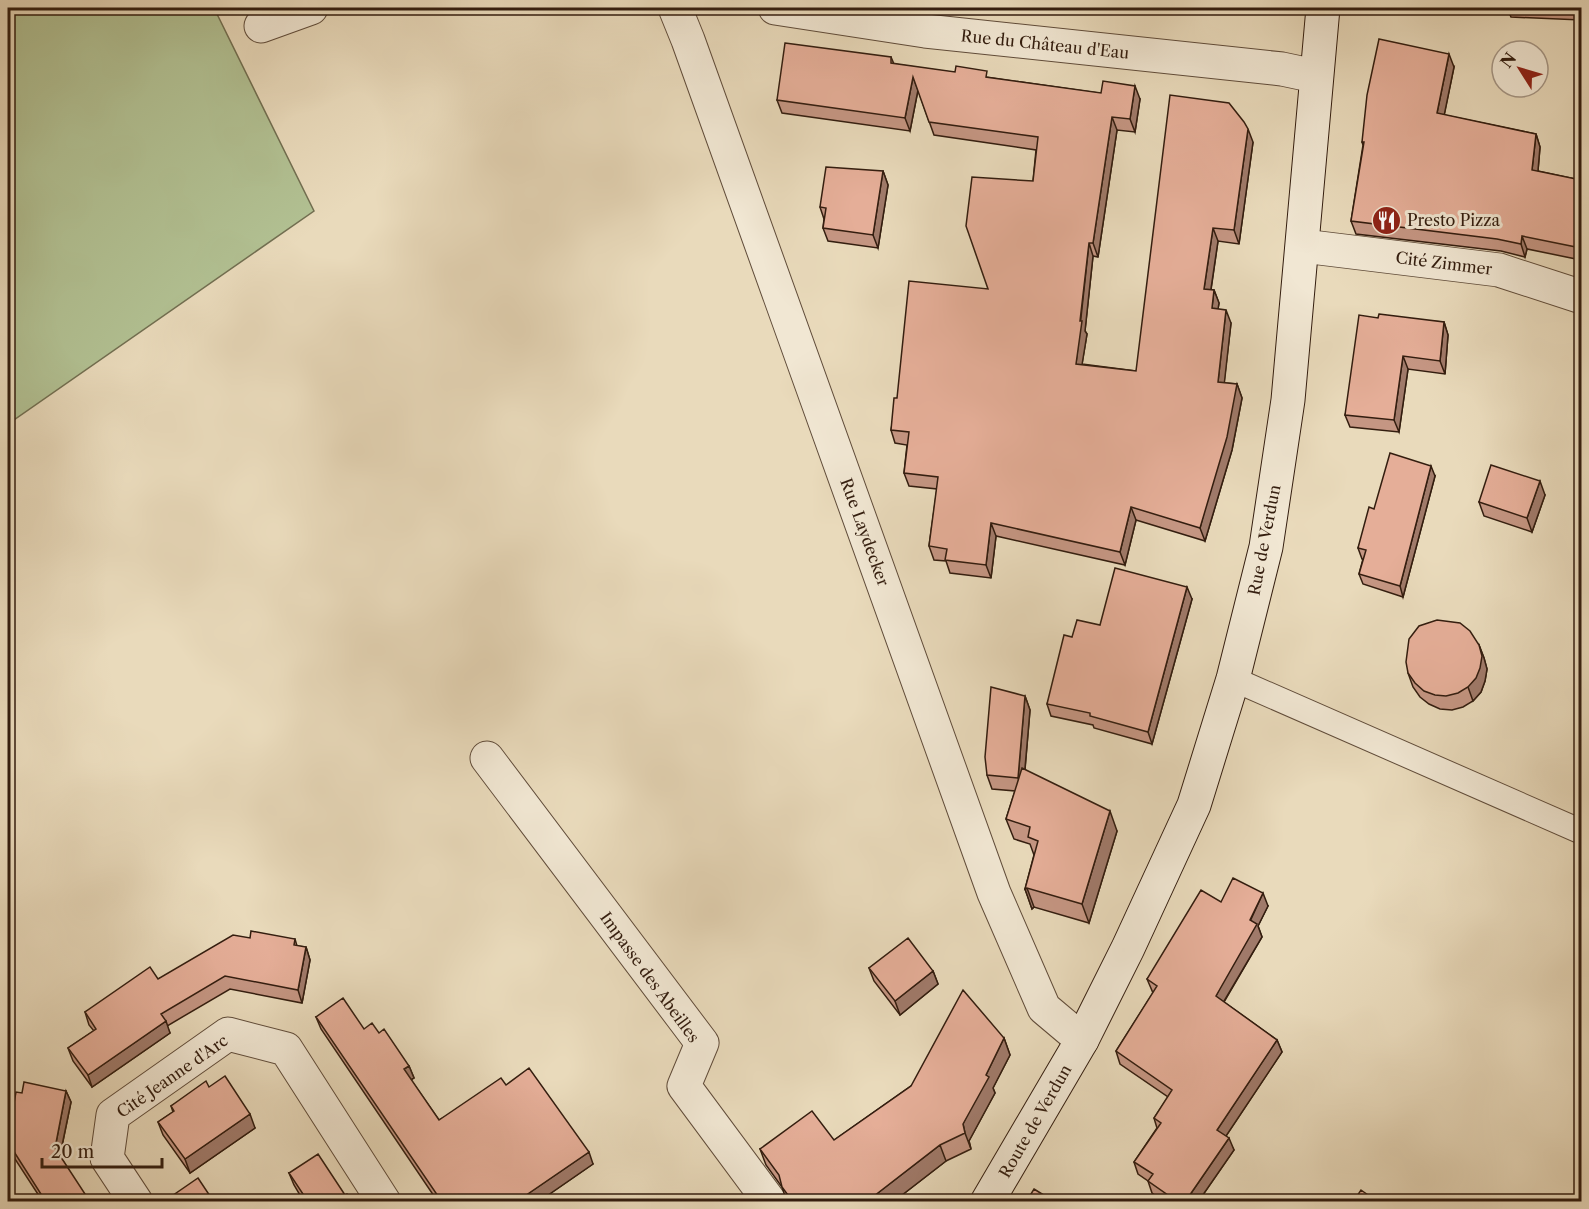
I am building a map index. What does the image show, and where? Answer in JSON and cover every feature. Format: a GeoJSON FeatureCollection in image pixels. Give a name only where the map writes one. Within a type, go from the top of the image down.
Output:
{"type":"FeatureCollection","features":[{"type":"Feature","properties":{"kind":"street"},"geometry":{"type":"LineString","coordinates":[[261,26],[311,8]]}},
{"type":"Feature","properties":{"kind":"street","name":"Rue Laydecker"},"geometry":{"type":"LineString","coordinates":[[675,8],[803,356],[994,893],[1044,1008],[1082,1040]]}},
{"type":"Feature","properties":{"kind":"street","name":"Rue du Château d'Eau"},"geometry":{"type":"LineString","coordinates":[[775,8],[925,31],[1282,69],[1315,76]]}},
{"type":"Feature","properties":{"kind":"street","name":"Rue de Verdun"},"geometry":{"type":"LineString","coordinates":[[1082,1040],[1128,948],[1194,805],[1233,679],[1266,547],[1288,400],[1303,246],[1315,76],[1323,8]]}},
{"type":"Feature","properties":{"kind":"street","name":"Cité Zimmer"},"geometry":{"type":"LineString","coordinates":[[1303,246],[1499,270],[1581,297]]}},
{"type":"Feature","properties":{"kind":"street","name":"Impasse des Abeilles"},"geometry":{"type":"LineString","coordinates":[[487,758],[702,1043],[684,1086],[770,1202]]}},
{"type":"Feature","properties":{"kind":"street","name":"Cité Jeanne d'Arc"},"geometry":{"type":"LineString","coordinates":[[136,1202],[107,1158],[113,1115],[228,1034],[286,1049],[384,1202]]}},
{"type":"Feature","properties":{"kind":"street","name":"Route de Verdun"},"geometry":{"type":"LineString","coordinates":[[987,1202],[1082,1040]]}},
{"type":"Feature","properties":{"kind":"lane"},"geometry":{"type":"LineString","coordinates":[[1233,679],[1581,832]]}},
{"type":"Feature","properties":{"kind":"green space"},"geometry":{"type":"Polygon","coordinates":[[[25,8],[214,8],[314,211],[8,424],[8,19],[25,8]]]}},
{"type":"Feature","properties":{"kind":"building"},"geometry":{"type":"Polygon","coordinates":[[[1379,39],[1449,54],[1437,113],[1536,134],[1532,170],[1581,180],[1581,248],[1522,236],[1521,244],[1351,221],[1364,142],[1362,142],[1367,95],[1379,39]]]}},
{"type":"Feature","properties":{"kind":"building"},"geometry":{"type":"Polygon","coordinates":[[[785,43],[891,57],[891,63],[955,72],[956,66],[987,71],[986,77],[1101,93],[1103,81],[1135,86],[1130,119],[1112,117],[1093,243],[1089,243],[1076,364],[1136,371],[1170,95],[1229,103],[1248,129],[1234,230],[1213,228],[1204,289],[1214,290],[1212,308],[1226,310],[1218,382],[1237,384],[1227,437],[1200,528],[1131,507],[1120,552],[991,523],[986,565],[945,560],[947,549],[929,546],[938,477],[904,473],[909,432],[891,430],[894,398],[897,398],[909,281],[988,289],[966,226],[972,177],[1033,181],[1038,137],[929,122],[913,77],[905,118],[777,100],[785,43]]]}},
{"type":"Feature","properties":{"kind":"building"},"geometry":{"type":"Polygon","coordinates":[[[826,167],[883,171],[873,235],[823,228],[826,208],[820,207],[826,167]]]}},
{"type":"Feature","properties":{"kind":"building"},"geometry":{"type":"Polygon","coordinates":[[[1379,314],[1444,322],[1440,361],[1403,356],[1394,420],[1345,415],[1359,315],[1378,318],[1379,314]]]}},
{"type":"Feature","properties":{"kind":"building"},"geometry":{"type":"Polygon","coordinates":[[[1390,453],[1431,466],[1400,586],[1359,574],[1366,550],[1358,548],[1369,507],[1374,509],[1390,453]]]}},
{"type":"Feature","properties":{"kind":"building"},"geometry":{"type":"Polygon","coordinates":[[[1491,465],[1540,481],[1527,518],[1479,502],[1491,465]]]}},
{"type":"Feature","properties":{"kind":"building"},"geometry":{"type":"Polygon","coordinates":[[[1115,568],[1187,587],[1148,732],[1090,716],[1090,713],[1047,704],[1064,635],[1072,637],[1077,620],[1100,625],[1115,568]]]}},
{"type":"Feature","properties":{"kind":"building"},"geometry":{"type":"Polygon","coordinates":[[[1437,620],[1460,623],[1470,631],[1479,645],[1482,656],[1476,678],[1468,687],[1446,696],[1424,691],[1408,673],[1406,662],[1409,639],[1419,626],[1437,620]]]}},
{"type":"Feature","properties":{"kind":"building"},"geometry":{"type":"Polygon","coordinates":[[[991,687],[1025,696],[1018,778],[987,775],[985,757],[991,687]]]}},
{"type":"Feature","properties":{"kind":"building"},"geometry":{"type":"Polygon","coordinates":[[[1022,768],[1110,811],[1082,904],[1025,889],[1038,841],[1028,837],[1030,827],[1006,819],[1022,768]]]}},
{"type":"Feature","properties":{"kind":"building"},"geometry":{"type":"Polygon","coordinates":[[[1233,878],[1263,893],[1250,920],[1257,924],[1216,996],[1277,1040],[1217,1130],[1229,1138],[1185,1202],[1178,1202],[1148,1181],[1153,1174],[1134,1162],[1161,1123],[1154,1118],[1172,1090],[1116,1051],[1157,986],[1147,979],[1201,890],[1221,902],[1233,878]]]}},
{"type":"Feature","properties":{"kind":"building"},"geometry":{"type":"Polygon","coordinates":[[[251,931],[295,939],[294,945],[306,947],[298,990],[225,976],[161,1014],[166,1021],[88,1075],[68,1048],[96,1029],[85,1012],[150,967],[158,979],[233,935],[250,938],[251,931]]]}},
{"type":"Feature","properties":{"kind":"building"},"geometry":{"type":"Polygon","coordinates":[[[908,938],[933,971],[895,1001],[869,968],[908,938]]]}},
{"type":"Feature","properties":{"kind":"building"},"geometry":{"type":"Polygon","coordinates":[[[963,990],[1004,1038],[986,1075],[989,1077],[963,1124],[965,1133],[940,1145],[869,1202],[793,1202],[782,1187],[779,1175],[760,1149],[812,1111],[834,1140],[911,1086],[963,990]]]}},
{"type":"Feature","properties":{"kind":"building"},"geometry":{"type":"Polygon","coordinates":[[[343,998],[364,1029],[372,1023],[379,1033],[384,1029],[409,1066],[404,1069],[439,1120],[501,1078],[506,1085],[529,1068],[589,1152],[516,1202],[442,1202],[316,1017],[343,998]]]}},
{"type":"Feature","properties":{"kind":"building"},"geometry":{"type":"Polygon","coordinates":[[[225,1076],[250,1114],[185,1159],[158,1122],[174,1111],[171,1106],[206,1081],[209,1087],[225,1076]]]}},
{"type":"Feature","properties":{"kind":"building"},"geometry":{"type":"Polygon","coordinates":[[[24,1082],[66,1091],[55,1148],[87,1197],[79,1202],[46,1202],[11,1147],[13,1138],[8,1137],[8,1134],[16,1092],[22,1093],[24,1082]]]}},
{"type":"Feature","properties":{"kind":"building"},"geometry":{"type":"Polygon","coordinates":[[[318,1154],[352,1202],[304,1202],[307,1200],[289,1173],[318,1154]]]}},
{"type":"Feature","properties":{"kind":"building"},"geometry":{"type":"Polygon","coordinates":[[[198,1178],[214,1202],[171,1202],[169,1198],[198,1178]]]}},
{"type":"Feature","properties":{"kind":"building"},"geometry":{"type":"Polygon","coordinates":[[[1034,1189],[1055,1202],[1026,1202],[1034,1189]]]}},
{"type":"Feature","properties":{"kind":"building"},"geometry":{"type":"Polygon","coordinates":[[[1361,1190],[1378,1202],[1353,1202],[1361,1190]]]}},
{"type":"Feature","properties":{"kind":"place","name":"Presto Pizza"},"geometry":{"type":"Point","coordinates":[1386,220]}}]}
